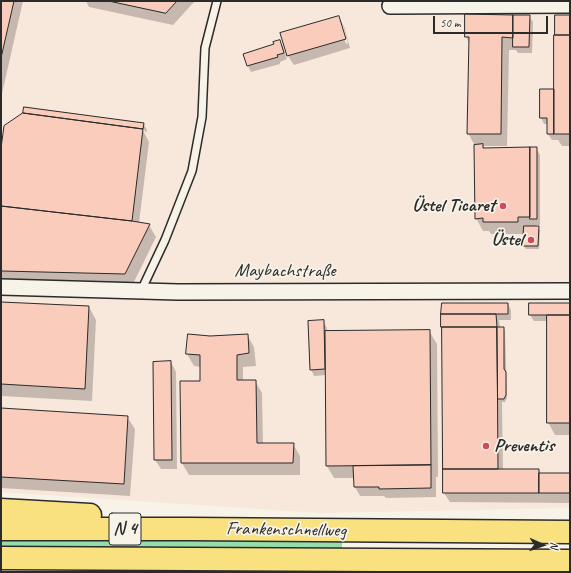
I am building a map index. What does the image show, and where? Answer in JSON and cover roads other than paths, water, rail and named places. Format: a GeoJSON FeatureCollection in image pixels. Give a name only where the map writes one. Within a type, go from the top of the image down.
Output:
{"type":"FeatureCollection","features":[{"type":"Feature","properties":{"kind":"highway"},"geometry":{"type":"LineString","coordinates":[[1,510],[152,519],[249,529]]}},
{"type":"Feature","properties":{"kind":"highway","name":"Frankenschnellweg"},"geometry":{"type":"LineString","coordinates":[[1,529],[249,529],[570,532]]}},
{"type":"Feature","properties":{"kind":"highway","name":"Frankenschnellweg"},"geometry":{"type":"LineString","coordinates":[[1,558],[570,561]]}},
{"type":"Feature","properties":{"kind":"highway"},"geometry":{"type":"LineString","coordinates":[[97,572],[262,559]]}},
{"type":"Feature","properties":{"kind":"street"},"geometry":{"type":"LineString","coordinates":[[390,6],[570,5]]}},
{"type":"Feature","properties":{"kind":"street","name":"Maybachstraße"},"geometry":{"type":"LineString","coordinates":[[1,287],[141,291],[570,291]]}},
{"type":"Feature","properties":{"kind":"lane"},"geometry":{"type":"LineString","coordinates":[[141,291],[165,240],[192,171],[202,117],[205,48],[217,1]]}},
{"type":"Feature","properties":{"kind":"place","name":"Üstel Ticaret"},"geometry":{"type":"Point","coordinates":[503,206]}},
{"type":"Feature","properties":{"kind":"place","name":"Üstel"},"geometry":{"type":"Point","coordinates":[531,240]}},
{"type":"Feature","properties":{"kind":"place","name":"Preventis"},"geometry":{"type":"Point","coordinates":[486,446]}}]}
